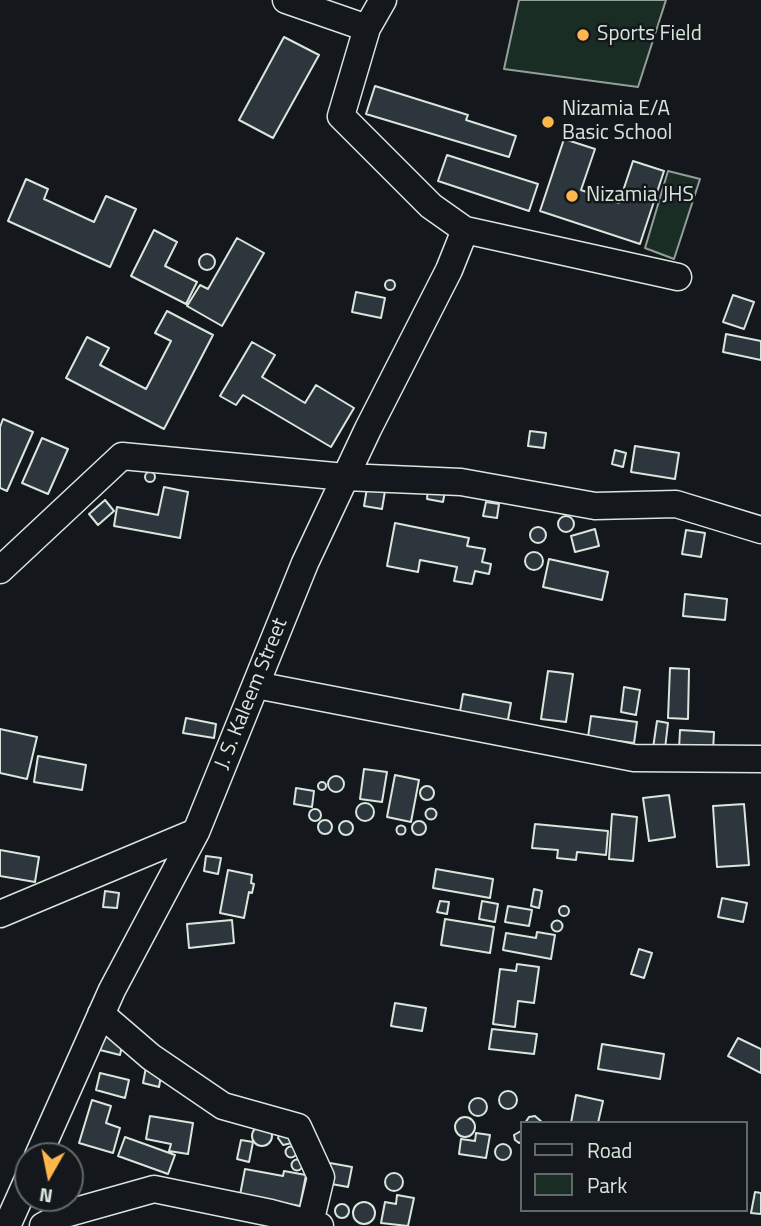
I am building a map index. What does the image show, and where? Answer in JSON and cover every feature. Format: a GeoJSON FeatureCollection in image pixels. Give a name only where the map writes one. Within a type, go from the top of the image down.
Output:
{"type":"FeatureCollection","features":[{"type":"Feature","properties":{"kind":"street"},"geometry":{"type":"LineString","coordinates":[[286,0],[367,29]]}},
{"type":"Feature","properties":{"kind":"street"},"geometry":{"type":"LineString","coordinates":[[383,0],[367,29],[341,116],[431,206],[465,230],[677,277]]}},
{"type":"Feature","properties":{"kind":"street","name":"J. S. Kaleem Street"},"geometry":{"type":"LineString","coordinates":[[44,1142],[101,1014],[196,832],[305,563],[449,270],[465,230]]}},
{"type":"Feature","properties":{"kind":"street"},"geometry":{"type":"LineString","coordinates":[[0,570],[122,456],[345,477],[461,482],[595,506],[676,504],[761,530]]}},
{"type":"Feature","properties":{"kind":"street"},"geometry":{"type":"LineString","coordinates":[[256,685],[634,758],[761,759]]}},
{"type":"Feature","properties":{"kind":"street"},"geometry":{"type":"LineString","coordinates":[[0,914],[196,832]]}},
{"type":"Feature","properties":{"kind":"street"},"geometry":{"type":"LineString","coordinates":[[43,1226],[65,1214],[154,1189],[315,1224],[321,1177],[298,1128],[223,1106],[151,1057],[101,1014]]}},
{"type":"Feature","properties":{"kind":"green space","name":"Sports Field"},"geometry":{"type":"Polygon","coordinates":[[[519,0],[666,0],[638,87],[504,69],[519,0]]]}},
{"type":"Feature","properties":{"kind":"green space"},"geometry":{"type":"Polygon","coordinates":[[[668,171],[700,179],[674,259],[645,248],[668,171]]]}},
{"type":"Feature","properties":{"kind":"building"},"geometry":{"type":"Polygon","coordinates":[[[284,37],[319,55],[273,138],[239,120],[284,37]]]}},
{"type":"Feature","properties":{"kind":"building"},"geometry":{"type":"Polygon","coordinates":[[[375,86],[468,115],[466,120],[516,136],[509,157],[366,114],[375,86]]]}},
{"type":"Feature","properties":{"kind":"building","name":"Nizamia JHS"},"geometry":{"type":"Polygon","coordinates":[[[564,139],[595,149],[581,190],[619,203],[633,161],[664,171],[640,244],[540,211],[564,139]]]}},
{"type":"Feature","properties":{"kind":"building"},"geometry":{"type":"Polygon","coordinates":[[[447,155],[538,184],[529,211],[438,181],[447,155]]]}},
{"type":"Feature","properties":{"kind":"building"},"geometry":{"type":"Polygon","coordinates":[[[26,179],[48,189],[44,199],[94,222],[106,196],[136,209],[110,267],[8,221],[26,179]]]}},
{"type":"Feature","properties":{"kind":"building"},"geometry":{"type":"Polygon","coordinates":[[[154,230],[177,242],[165,266],[197,282],[186,304],[131,276],[154,230]]]}},
{"type":"Feature","properties":{"kind":"building"},"geometry":{"type":"Polygon","coordinates":[[[237,238],[264,253],[222,326],[187,306],[200,285],[208,289],[237,238]]]}},
{"type":"Feature","properties":{"kind":"building"},"geometry":{"type":"Polygon","coordinates":[[[207,254],[215,262],[207,270],[199,262],[207,254]]]}},
{"type":"Feature","properties":{"kind":"building"},"geometry":{"type":"Polygon","coordinates":[[[390,280],[394,281],[394,289],[390,290],[386,289],[385,285],[386,281],[390,280]]]}},
{"type":"Feature","properties":{"kind":"building"},"geometry":{"type":"Polygon","coordinates":[[[356,292],[385,298],[381,318],[352,312],[356,292]]]}},
{"type":"Feature","properties":{"kind":"building"},"geometry":{"type":"Polygon","coordinates":[[[733,295],[754,302],[744,329],[723,322],[733,295]]]}},
{"type":"Feature","properties":{"kind":"building"},"geometry":{"type":"Polygon","coordinates":[[[167,311],[213,335],[164,429],[66,378],[87,337],[109,348],[100,365],[146,389],[171,341],[155,333],[167,311]]]}},
{"type":"Feature","properties":{"kind":"building"},"geometry":{"type":"Polygon","coordinates":[[[726,334],[761,341],[761,360],[723,352],[726,334]]]}},
{"type":"Feature","properties":{"kind":"building"},"geometry":{"type":"Polygon","coordinates":[[[252,342],[275,355],[262,377],[305,403],[316,385],[354,408],[331,447],[243,395],[236,405],[220,396],[252,342]]]}},
{"type":"Feature","properties":{"kind":"building"},"geometry":{"type":"Polygon","coordinates":[[[3,419],[33,432],[7,491],[0,488],[0,427],[3,419]]]}},
{"type":"Feature","properties":{"kind":"building"},"geometry":{"type":"Polygon","coordinates":[[[530,431],[546,433],[544,448],[528,446],[530,431]]]}},
{"type":"Feature","properties":{"kind":"building"},"geometry":{"type":"Polygon","coordinates":[[[42,438],[68,449],[48,494],[22,483],[42,438]]]}},
{"type":"Feature","properties":{"kind":"building"},"geometry":{"type":"Polygon","coordinates":[[[635,446],[679,453],[675,479],[631,472],[635,446]]]}},
{"type":"Feature","properties":{"kind":"building"},"geometry":{"type":"Polygon","coordinates":[[[615,450],[626,453],[623,467],[612,464],[615,450]]]}},
{"type":"Feature","properties":{"kind":"building"},"geometry":{"type":"Polygon","coordinates":[[[150,472],[154,473],[154,481],[150,482],[146,481],[145,477],[146,473],[150,472]]]}},
{"type":"Feature","properties":{"kind":"building"},"geometry":{"type":"Polygon","coordinates":[[[164,487],[188,492],[180,538],[114,526],[117,507],[158,515],[164,487]]]}},
{"type":"Feature","properties":{"kind":"building"},"geometry":{"type":"Polygon","coordinates":[[[367,488],[385,491],[382,509],[364,506],[367,488]]]}},
{"type":"Feature","properties":{"kind":"building"},"geometry":{"type":"Polygon","coordinates":[[[428,488],[445,491],[443,502],[427,499],[428,488]]]}},
{"type":"Feature","properties":{"kind":"building"},"geometry":{"type":"Polygon","coordinates":[[[105,500],[114,511],[98,525],[89,514],[105,500]]]}},
{"type":"Feature","properties":{"kind":"building"},"geometry":{"type":"Polygon","coordinates":[[[486,502],[499,504],[497,518],[483,516],[486,502]]]}},
{"type":"Feature","properties":{"kind":"building"},"geometry":{"type":"Polygon","coordinates":[[[563,516],[569,516],[574,524],[572,530],[563,532],[558,527],[558,521],[563,516]]]}},
{"type":"Feature","properties":{"kind":"building"},"geometry":{"type":"Polygon","coordinates":[[[395,523],[469,538],[467,546],[485,549],[482,562],[491,564],[489,574],[475,571],[472,584],[454,581],[457,567],[420,560],[418,572],[387,566],[395,523]]]}},
{"type":"Feature","properties":{"kind":"building"},"geometry":{"type":"Polygon","coordinates":[[[535,527],[541,527],[546,535],[544,541],[535,543],[530,538],[530,532],[535,527]]]}},
{"type":"Feature","properties":{"kind":"building"},"geometry":{"type":"Polygon","coordinates":[[[595,529],[599,546],[575,552],[571,536],[595,529]]]}},
{"type":"Feature","properties":{"kind":"building"},"geometry":{"type":"Polygon","coordinates":[[[686,530],[705,533],[701,557],[682,554],[686,530]]]}},
{"type":"Feature","properties":{"kind":"building"},"geometry":{"type":"Polygon","coordinates":[[[530,552],[538,552],[543,561],[541,568],[530,570],[525,565],[525,557],[530,552]]]}},
{"type":"Feature","properties":{"kind":"building"},"geometry":{"type":"Polygon","coordinates":[[[549,559],[608,572],[602,600],[543,587],[549,559]]]}},
{"type":"Feature","properties":{"kind":"building"},"geometry":{"type":"Polygon","coordinates":[[[685,594],[727,599],[725,620],[683,616],[685,594]]]}},
{"type":"Feature","properties":{"kind":"building"},"geometry":{"type":"Polygon","coordinates":[[[670,668],[689,669],[688,719],[668,718],[670,668]]]}},
{"type":"Feature","properties":{"kind":"building"},"geometry":{"type":"Polygon","coordinates":[[[548,671],[573,674],[566,722],[541,719],[548,671]]]}},
{"type":"Feature","properties":{"kind":"building"},"geometry":{"type":"Polygon","coordinates":[[[624,687],[640,690],[636,715],[621,712],[624,687]]]}},
{"type":"Feature","properties":{"kind":"building"},"geometry":{"type":"Polygon","coordinates":[[[463,694],[511,703],[507,725],[459,717],[463,694]]]}},
{"type":"Feature","properties":{"kind":"building"},"geometry":{"type":"Polygon","coordinates":[[[591,716],[637,722],[634,743],[588,737],[591,716]]]}},
{"type":"Feature","properties":{"kind":"building"},"geometry":{"type":"Polygon","coordinates":[[[186,718],[216,724],[214,738],[183,733],[186,718]]]}},
{"type":"Feature","properties":{"kind":"building"},"geometry":{"type":"Polygon","coordinates":[[[657,721],[668,723],[665,749],[653,748],[657,721]]]}},
{"type":"Feature","properties":{"kind":"building"},"geometry":{"type":"Polygon","coordinates":[[[0,729],[37,737],[27,779],[0,773],[0,729]]]}},
{"type":"Feature","properties":{"kind":"building"},"geometry":{"type":"Polygon","coordinates":[[[680,730],[714,732],[713,751],[679,749],[680,730]]]}},
{"type":"Feature","properties":{"kind":"building"},"geometry":{"type":"Polygon","coordinates":[[[38,756],[86,765],[82,790],[34,782],[38,756]]]}},
{"type":"Feature","properties":{"kind":"building"},"geometry":{"type":"Polygon","coordinates":[[[364,769],[387,772],[382,802],[360,799],[364,769]]]}},
{"type":"Feature","properties":{"kind":"building"},"geometry":{"type":"Polygon","coordinates":[[[395,775],[419,780],[411,822],[387,817],[395,775]]]}},
{"type":"Feature","properties":{"kind":"building"},"geometry":{"type":"Polygon","coordinates":[[[336,776],[342,778],[342,790],[336,792],[330,790],[328,784],[330,778],[336,776]]]}},
{"type":"Feature","properties":{"kind":"building"},"geometry":{"type":"Polygon","coordinates":[[[322,782],[326,786],[322,790],[318,786],[322,782]]]}},
{"type":"Feature","properties":{"kind":"building"},"geometry":{"type":"Polygon","coordinates":[[[427,786],[432,788],[432,798],[427,800],[422,798],[420,793],[422,788],[427,786]]]}},
{"type":"Feature","properties":{"kind":"building"},"geometry":{"type":"Polygon","coordinates":[[[296,788],[314,791],[312,807],[294,804],[296,788]]]}},
{"type":"Feature","properties":{"kind":"building"},"geometry":{"type":"Polygon","coordinates":[[[669,795],[675,837],[649,841],[643,798],[669,795]]]}},
{"type":"Feature","properties":{"kind":"building"},"geometry":{"type":"Polygon","coordinates":[[[361,803],[369,803],[374,812],[372,819],[361,821],[356,816],[356,808],[361,803]]]}},
{"type":"Feature","properties":{"kind":"building"},"geometry":{"type":"Polygon","coordinates":[[[744,804],[749,865],[717,867],[713,806],[744,804]]]}},
{"type":"Feature","properties":{"kind":"building"},"geometry":{"type":"Polygon","coordinates":[[[315,809],[321,815],[315,821],[309,815],[315,809]]]}},
{"type":"Feature","properties":{"kind":"building"},"geometry":{"type":"Polygon","coordinates":[[[431,809],[435,810],[435,818],[431,819],[427,818],[426,814],[427,810],[431,809]]]}},
{"type":"Feature","properties":{"kind":"building"},"geometry":{"type":"Polygon","coordinates":[[[612,814],[637,817],[633,861],[609,859],[612,814]]]}},
{"type":"Feature","properties":{"kind":"building"},"geometry":{"type":"Polygon","coordinates":[[[325,820],[330,822],[330,832],[325,834],[320,832],[318,827],[320,822],[325,820]]]}},
{"type":"Feature","properties":{"kind":"building"},"geometry":{"type":"Polygon","coordinates":[[[346,821],[351,823],[351,833],[346,835],[341,833],[339,828],[341,823],[346,821]]]}},
{"type":"Feature","properties":{"kind":"building"},"geometry":{"type":"Polygon","coordinates":[[[416,821],[422,821],[426,828],[422,835],[416,835],[412,831],[412,825],[416,821]]]}},
{"type":"Feature","properties":{"kind":"building"},"geometry":{"type":"Polygon","coordinates":[[[535,824],[608,831],[606,855],[577,852],[576,860],[557,858],[558,850],[532,848],[535,824]]]}},
{"type":"Feature","properties":{"kind":"building"},"geometry":{"type":"Polygon","coordinates":[[[401,826],[405,830],[401,834],[397,830],[401,826]]]}},
{"type":"Feature","properties":{"kind":"building"},"geometry":{"type":"Polygon","coordinates":[[[0,850],[39,857],[35,882],[0,876],[0,850]]]}},
{"type":"Feature","properties":{"kind":"building"},"geometry":{"type":"Polygon","coordinates":[[[206,856],[221,858],[218,874],[204,871],[206,856]]]}},
{"type":"Feature","properties":{"kind":"building"},"geometry":{"type":"Polygon","coordinates":[[[436,869],[493,879],[490,898],[433,888],[436,869]]]}},
{"type":"Feature","properties":{"kind":"building"},"geometry":{"type":"Polygon","coordinates":[[[228,870],[252,875],[251,883],[254,884],[252,893],[249,892],[244,918],[220,913],[228,870]]]}},
{"type":"Feature","properties":{"kind":"building"},"geometry":{"type":"Polygon","coordinates":[[[534,889],[542,891],[539,908],[531,906],[534,889]]]}},
{"type":"Feature","properties":{"kind":"building"},"geometry":{"type":"Polygon","coordinates":[[[105,891],[119,893],[117,908],[103,907],[105,891]]]}},
{"type":"Feature","properties":{"kind":"building"},"geometry":{"type":"Polygon","coordinates":[[[722,898],[747,903],[743,922],[718,917],[722,898]]]}},
{"type":"Feature","properties":{"kind":"building"},"geometry":{"type":"Polygon","coordinates":[[[440,901],[449,902],[447,914],[437,912],[440,901]]]}},
{"type":"Feature","properties":{"kind":"building"},"geometry":{"type":"Polygon","coordinates":[[[482,901],[498,904],[495,922],[479,919],[482,901]]]}},
{"type":"Feature","properties":{"kind":"building"},"geometry":{"type":"Polygon","coordinates":[[[508,906],[532,910],[529,926],[505,922],[508,906]]]}},
{"type":"Feature","properties":{"kind":"building"},"geometry":{"type":"Polygon","coordinates":[[[564,906],[568,907],[568,915],[564,916],[560,915],[559,911],[560,907],[564,906]]]}},
{"type":"Feature","properties":{"kind":"building"},"geometry":{"type":"Polygon","coordinates":[[[445,919],[494,927],[490,953],[441,945],[445,919]]]}},
{"type":"Feature","properties":{"kind":"building"},"geometry":{"type":"Polygon","coordinates":[[[232,920],[234,943],[189,948],[187,924],[232,920]]]}},
{"type":"Feature","properties":{"kind":"building"},"geometry":{"type":"Polygon","coordinates":[[[557,920],[563,926],[557,932],[551,926],[557,920]]]}},
{"type":"Feature","properties":{"kind":"building"},"geometry":{"type":"Polygon","coordinates":[[[537,932],[555,935],[551,959],[503,950],[506,933],[536,938],[537,932]]]}},
{"type":"Feature","properties":{"kind":"building"},"geometry":{"type":"Polygon","coordinates":[[[639,949],[652,953],[644,978],[631,974],[639,949]]]}},
{"type":"Feature","properties":{"kind":"building"},"geometry":{"type":"Polygon","coordinates":[[[517,964],[539,967],[534,1003],[518,1001],[515,1027],[493,1024],[500,969],[516,971],[517,964]]]}},
{"type":"Feature","properties":{"kind":"building"},"geometry":{"type":"Polygon","coordinates":[[[395,1003],[426,1008],[422,1031],[391,1026],[395,1003]]]}},
{"type":"Feature","properties":{"kind":"building"},"geometry":{"type":"Polygon","coordinates":[[[492,1029],[537,1034],[534,1054],[489,1049],[492,1029]]]}},
{"type":"Feature","properties":{"kind":"building"},"geometry":{"type":"Polygon","coordinates":[[[103,1036],[123,1041],[120,1055],[100,1050],[103,1036]]]}},
{"type":"Feature","properties":{"kind":"building"},"geometry":{"type":"Polygon","coordinates":[[[738,1038],[761,1049],[761,1073],[728,1056],[738,1038]]]}},
{"type":"Feature","properties":{"kind":"building"},"geometry":{"type":"Polygon","coordinates":[[[602,1044],[664,1054],[660,1079],[598,1069],[602,1044]]]}},
{"type":"Feature","properties":{"kind":"building"},"geometry":{"type":"Polygon","coordinates":[[[146,1067],[162,1070],[159,1087],[143,1083],[146,1067]]]}},
{"type":"Feature","properties":{"kind":"building"},"geometry":{"type":"Polygon","coordinates":[[[100,1073],[129,1080],[125,1098],[96,1090],[100,1073]]]}},
{"type":"Feature","properties":{"kind":"building"},"geometry":{"type":"Polygon","coordinates":[[[504,1091],[512,1091],[517,1100],[515,1107],[504,1109],[499,1104],[499,1096],[504,1091]]]}},
{"type":"Feature","properties":{"kind":"building"},"geometry":{"type":"Polygon","coordinates":[[[576,1095],[603,1101],[598,1121],[571,1121],[576,1095]]]}},
{"type":"Feature","properties":{"kind":"building"},"geometry":{"type":"Polygon","coordinates":[[[478,1098],[484,1101],[487,1107],[484,1113],[478,1116],[472,1113],[469,1107],[472,1101],[478,1098]]]}},
{"type":"Feature","properties":{"kind":"building"},"geometry":{"type":"Polygon","coordinates":[[[92,1100],[111,1106],[106,1123],[120,1128],[113,1153],[79,1142],[92,1100]]]}},
{"type":"Feature","properties":{"kind":"building"},"geometry":{"type":"Polygon","coordinates":[[[150,1116],[193,1123],[188,1154],[169,1151],[171,1144],[146,1139],[150,1116]]]}},
{"type":"Feature","properties":{"kind":"building"},"geometry":{"type":"Polygon","coordinates":[[[535,1116],[541,1121],[526,1121],[529,1117],[535,1116]]]}},
{"type":"Feature","properties":{"kind":"building"},"geometry":{"type":"Polygon","coordinates":[[[465,1117],[472,1120],[475,1127],[472,1134],[465,1137],[458,1134],[455,1127],[458,1120],[465,1117]]]}},
{"type":"Feature","properties":{"kind":"building"},"geometry":{"type":"Polygon","coordinates":[[[258,1126],[266,1126],[272,1136],[266,1146],[258,1146],[252,1140],[252,1132],[258,1126]]]}},
{"type":"Feature","properties":{"kind":"building"},"geometry":{"type":"Polygon","coordinates":[[[288,1131],[292,1143],[283,1145],[278,1138],[280,1133],[288,1131]]]}},
{"type":"Feature","properties":{"kind":"building"},"geometry":{"type":"Polygon","coordinates":[[[520,1132],[520,1142],[515,1140],[514,1135],[520,1132]]]}},
{"type":"Feature","properties":{"kind":"building"},"geometry":{"type":"Polygon","coordinates":[[[476,1133],[490,1135],[486,1158],[459,1154],[461,1139],[475,1141],[476,1133]]]}},
{"type":"Feature","properties":{"kind":"building"},"geometry":{"type":"Polygon","coordinates":[[[125,1137],[175,1155],[168,1174],[118,1156],[125,1137]]]}},
{"type":"Feature","properties":{"kind":"building"},"geometry":{"type":"Polygon","coordinates":[[[241,1140],[253,1142],[249,1162],[237,1159],[241,1140]]]}},
{"type":"Feature","properties":{"kind":"building"},"geometry":{"type":"Polygon","coordinates":[[[500,1144],[506,1144],[511,1152],[509,1158],[500,1160],[495,1155],[495,1149],[500,1144]]]}},
{"type":"Feature","properties":{"kind":"building"},"geometry":{"type":"Polygon","coordinates":[[[291,1146],[297,1152],[291,1158],[285,1152],[291,1146]]]}},
{"type":"Feature","properties":{"kind":"building"},"geometry":{"type":"Polygon","coordinates":[[[297,1159],[303,1165],[297,1171],[291,1165],[297,1159]]]}},
{"type":"Feature","properties":{"kind":"building"},"geometry":{"type":"Polygon","coordinates":[[[330,1163],[352,1167],[348,1187],[326,1183],[330,1163]]]}},
{"type":"Feature","properties":{"kind":"building"},"geometry":{"type":"Polygon","coordinates":[[[245,1169],[283,1176],[284,1171],[306,1175],[300,1206],[240,1195],[245,1169]]]}},
{"type":"Feature","properties":{"kind":"building"},"geometry":{"type":"Polygon","coordinates":[[[394,1173],[400,1176],[403,1182],[400,1188],[394,1191],[388,1188],[385,1182],[388,1176],[394,1173]]]}},
{"type":"Feature","properties":{"kind":"building"},"geometry":{"type":"Polygon","coordinates":[[[755,1192],[761,1193],[761,1214],[751,1213],[755,1192]]]}},
{"type":"Feature","properties":{"kind":"building"},"geometry":{"type":"Polygon","coordinates":[[[397,1195],[414,1198],[408,1226],[381,1223],[385,1202],[396,1204],[397,1195]]]}},
{"type":"Feature","properties":{"kind":"building"},"geometry":{"type":"Polygon","coordinates":[[[364,1202],[372,1205],[375,1213],[372,1221],[364,1224],[356,1221],[353,1213],[356,1205],[364,1202]]]}},
{"type":"Feature","properties":{"kind":"building"},"geometry":{"type":"Polygon","coordinates":[[[342,1204],[347,1206],[347,1216],[342,1218],[337,1216],[335,1211],[337,1206],[342,1204]]]}},
{"type":"Feature","properties":{"kind":"place","name":"Sports Field"},"geometry":{"type":"Point","coordinates":[583,35]}},
{"type":"Feature","properties":{"kind":"place","name":"Nizamia E/A Basic School"},"geometry":{"type":"Point","coordinates":[548,122]}},
{"type":"Feature","properties":{"kind":"place","name":"Nizamia JHS"},"geometry":{"type":"Point","coordinates":[572,196]}}]}
